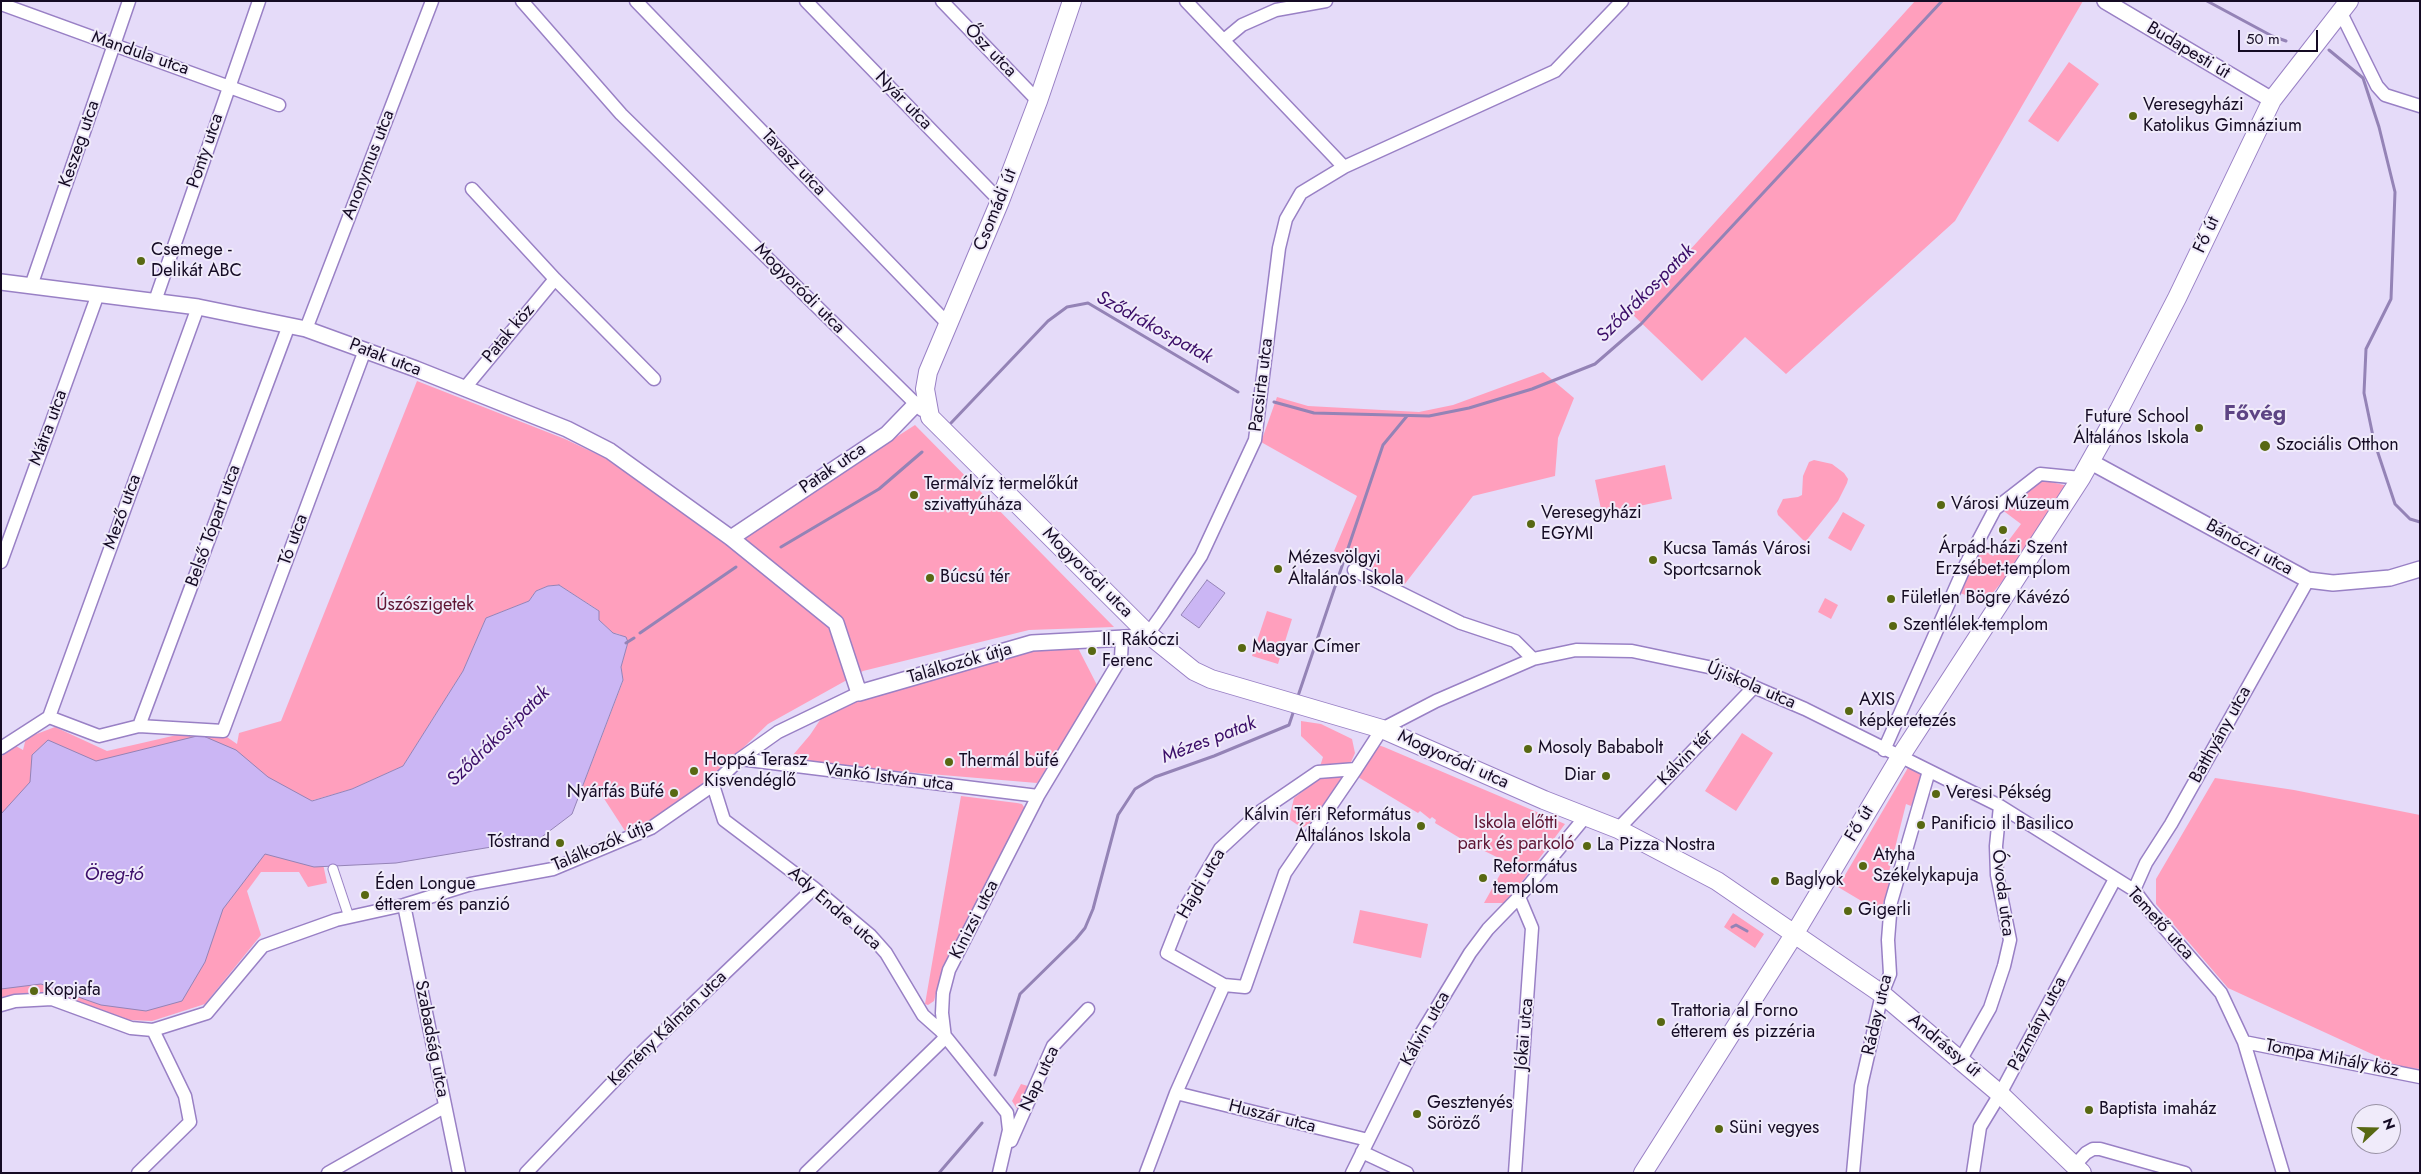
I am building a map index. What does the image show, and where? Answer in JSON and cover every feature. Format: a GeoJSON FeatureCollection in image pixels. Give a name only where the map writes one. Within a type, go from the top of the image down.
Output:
{"type":"FeatureCollection","features":[{"type":"Feature","properties":{"kind":"main road","name":"Csomádi út"},"geometry":{"type":"LineString","coordinates":[[930,418],[920,396],[928,372],[1000,201],[1038,101],[1072,1]]}},
{"type":"Feature","properties":{"kind":"main road","name":"Fő út"},"geometry":{"type":"LineString","coordinates":[[1643,1173],[1795,933],[1892,753],[2091,462],[2177,298],[2272,100],[2344,6]]}},
{"type":"Feature","properties":{"kind":"main road","name":"Mogyoródi utca"},"geometry":{"type":"LineString","coordinates":[[930,418],[1146,636],[1194,671],[1211,679],[1382,729],[1618,829],[1717,881],[1795,933]]}},
{"type":"Feature","properties":{"kind":"main road","name":"Andrássy út"},"geometry":{"type":"LineString","coordinates":[[1795,933],[1882,994],[1961,1059],[2079,1169]]}},
{"type":"Feature","properties":{"kind":"street","name":"Keszeg utca"},"geometry":{"type":"LineString","coordinates":[[31,286],[129,1]]}},
{"type":"Feature","properties":{"kind":"street","name":"Ponty utca"},"geometry":{"type":"LineString","coordinates":[[155,301],[258,1]]}},
{"type":"Feature","properties":{"kind":"street","name":"Anonymus utca"},"geometry":{"type":"LineString","coordinates":[[306,329],[432,1]]}},
{"type":"Feature","properties":{"kind":"street","name":"Mogyoródi utca"},"geometry":{"type":"LineString","coordinates":[[522,1],[621,114],[920,396]]}},
{"type":"Feature","properties":{"kind":"street","name":"Tavasz utca"},"geometry":{"type":"LineString","coordinates":[[636,1],[949,325]]}},
{"type":"Feature","properties":{"kind":"street","name":"Nyár utca"},"geometry":{"type":"LineString","coordinates":[[806,1],[1000,201]]}},
{"type":"Feature","properties":{"kind":"street","name":"Ősz utca"},"geometry":{"type":"LineString","coordinates":[[942,1],[1038,101]]}},
{"type":"Feature","properties":{"kind":"street"},"geometry":{"type":"LineString","coordinates":[[1186,1],[1344,167]]}},
{"type":"Feature","properties":{"kind":"street"},"geometry":{"type":"LineString","coordinates":[[1224,40],[1242,25],[1276,10],[1326,1]]}},
{"type":"Feature","properties":{"kind":"street","name":"Pacsirta utca"},"geometry":{"type":"LineString","coordinates":[[1146,636],[1201,556],[1255,440],[1279,248],[1286,220],[1301,193],[1344,167],[1556,71],[1622,1]]}},
{"type":"Feature","properties":{"kind":"street","name":"Budapesti út"},"geometry":{"type":"LineString","coordinates":[[2104,1],[2272,100]]}},
{"type":"Feature","properties":{"kind":"street","name":"Mandula utca"},"geometry":{"type":"LineString","coordinates":[[3,6],[228,85],[279,105]]}},
{"type":"Feature","properties":{"kind":"street"},"geometry":{"type":"LineString","coordinates":[[2344,6],[2377,86],[2385,95],[2420,106]]}},
{"type":"Feature","properties":{"kind":"street"},"geometry":{"type":"LineString","coordinates":[[472,189],[555,279],[654,380]]}},
{"type":"Feature","properties":{"kind":"street","name":"Patak köz"},"geometry":{"type":"LineString","coordinates":[[464,389],[555,279]]}},
{"type":"Feature","properties":{"kind":"street","name":"Patak utca"},"geometry":{"type":"LineString","coordinates":[[1,282],[198,307],[306,329],[567,429],[610,452],[731,538],[836,623],[858,693]]}},
{"type":"Feature","properties":{"kind":"street","name":"Mátra utca"},"geometry":{"type":"LineString","coordinates":[[1,562],[98,294]]}},
{"type":"Feature","properties":{"kind":"street","name":"Mező utca"},"geometry":{"type":"LineString","coordinates":[[49,717],[198,307]]}},
{"type":"Feature","properties":{"kind":"street","name":"Belső Tópart utca"},"geometry":{"type":"LineString","coordinates":[[139,726],[289,326]]}},
{"type":"Feature","properties":{"kind":"street","name":"Tó utca"},"geometry":{"type":"LineString","coordinates":[[139,726],[223,731],[365,350]]}},
{"type":"Feature","properties":{"kind":"street","name":"Patak utca"},"geometry":{"type":"LineString","coordinates":[[731,538],[887,434],[920,396]]}},
{"type":"Feature","properties":{"kind":"street","name":"Bánóczi utca"},"geometry":{"type":"LineString","coordinates":[[2091,462],[2308,580],[2332,583],[2390,578],[2420,569]]}},
{"type":"Feature","properties":{"kind":"street","name":"Fő út"},"geometry":{"type":"LineString","coordinates":[[1892,753],[1966,564],[1995,509],[2040,474],[2081,478]]}},
{"type":"Feature","properties":{"kind":"street"},"geometry":{"type":"LineString","coordinates":[[1354,570],[1461,623],[1515,641],[1533,659]]}},
{"type":"Feature","properties":{"kind":"street","name":"Batthyány utca"},"geometry":{"type":"LineString","coordinates":[[2134,890],[2146,863],[2171,824],[2308,580]]}},
{"type":"Feature","properties":{"kind":"street","name":"Találkozók útja"},"geometry":{"type":"LineString","coordinates":[[1,1005],[15,1001],[52,999],[131,1028],[153,1030],[206,1013],[263,946],[349,917],[404,905],[471,884],[553,870],[651,828],[713,785],[740,759],[778,732],[858,693],[1032,643],[1122,639],[1146,636]]}},
{"type":"Feature","properties":{"kind":"street","name":"Kinizsi utca"},"geometry":{"type":"LineString","coordinates":[[946,1038],[942,1013],[943,993],[949,970],[1038,796],[1121,658],[1122,639]]}},
{"type":"Feature","properties":{"kind":"street","name":"Újiskola utca"},"geometry":{"type":"LineString","coordinates":[[1382,729],[1436,701],[1533,659],[1576,650],[1632,651],[1718,668],[1892,753]]}},
{"type":"Feature","properties":{"kind":"street","name":"Kálvin tér"},"geometry":{"type":"LineString","coordinates":[[1618,829],[1754,687]]}},
{"type":"Feature","properties":{"kind":"street"},"geometry":{"type":"LineString","coordinates":[[1,748],[49,717],[98,736],[139,726]]}},
{"type":"Feature","properties":{"kind":"street"},"geometry":{"type":"LineString","coordinates":[[1146,1173],[1176,1093],[1224,985],[1245,987],[1285,873],[1382,729]]}},
{"type":"Feature","properties":{"kind":"street","name":"Temető utca"},"geometry":{"type":"LineString","coordinates":[[1892,753],[2000,806],[2134,890],[2149,910],[2221,992],[2244,1042],[2283,1173]]}},
{"type":"Feature","properties":{"kind":"street","name":"Vankó István utca"},"geometry":{"type":"LineString","coordinates":[[740,759],[1038,796]]}},
{"type":"Feature","properties":{"kind":"street","name":"Hajdi utca"},"geometry":{"type":"LineString","coordinates":[[1224,985],[1167,953],[1184,910],[1220,849],[1261,811],[1318,772],[1356,769]]}},
{"type":"Feature","properties":{"kind":"street","name":"Ráday utca"},"geometry":{"type":"LineString","coordinates":[[1853,1173],[1862,1086],[1882,994],[1890,974],[1888,940],[1891,902],[1929,771]]}},
{"type":"Feature","properties":{"kind":"street","name":"Ady Endre utca"},"geometry":{"type":"LineString","coordinates":[[713,785],[724,820],[814,888],[870,935],[886,953],[923,1015],[946,1038],[1007,1113]]}},
{"type":"Feature","properties":{"kind":"street","name":"Óvoda utca"},"geometry":{"type":"LineString","coordinates":[[1961,1059],[1990,1008],[2004,966],[2010,940],[1997,875],[1996,846],[2000,806]]}},
{"type":"Feature","properties":{"kind":"street"},"geometry":{"type":"LineString","coordinates":[[1519,897],[1586,816]]}},
{"type":"Feature","properties":{"kind":"street"},"geometry":{"type":"LineString","coordinates":[[333,869],[349,917]]}},
{"type":"Feature","properties":{"kind":"street","name":"Pázmány utca"},"geometry":{"type":"LineString","coordinates":[[1973,1173],[1980,1126],[2000,1094],[2116,880]]}},
{"type":"Feature","properties":{"kind":"street","name":"Kemény Kálmán utca"},"geometry":{"type":"LineString","coordinates":[[526,1173],[634,1060],[814,888]]}},
{"type":"Feature","properties":{"kind":"street","name":"Kálvin utca"},"geometry":{"type":"LineString","coordinates":[[1352,1173],[1421,1034],[1470,953],[1488,929],[1519,897]]}},
{"type":"Feature","properties":{"kind":"street","name":"Jókai utca"},"geometry":{"type":"LineString","coordinates":[[1514,1173],[1532,928],[1519,897]]}},
{"type":"Feature","properties":{"kind":"street","name":"Szabadság utca"},"geometry":{"type":"LineString","coordinates":[[404,905],[459,1173]]}},
{"type":"Feature","properties":{"kind":"street","name":"Nap utca"},"geometry":{"type":"LineString","coordinates":[[1003,1156],[1022,1118],[1053,1046],[1088,1009]]}},
{"type":"Feature","properties":{"kind":"street"},"geometry":{"type":"LineString","coordinates":[[138,1173],[190,1122],[185,1096],[153,1030]]}},
{"type":"Feature","properties":{"kind":"street"},"geometry":{"type":"LineString","coordinates":[[806,1173],[946,1038]]}},
{"type":"Feature","properties":{"kind":"street","name":"Tompa Mihály köz"},"geometry":{"type":"LineString","coordinates":[[2244,1042],[2420,1077]]}},
{"type":"Feature","properties":{"kind":"street","name":"Huszár utca"},"geometry":{"type":"LineString","coordinates":[[1176,1093],[1368,1140]]}},
{"type":"Feature","properties":{"kind":"street"},"geometry":{"type":"LineString","coordinates":[[328,1173],[444,1107]]}},
{"type":"Feature","properties":{"kind":"street","name":"Nap utca"},"geometry":{"type":"LineString","coordinates":[[999,1173],[1009,1130],[1007,1113]]}},
{"type":"Feature","properties":{"kind":"street"},"geometry":{"type":"LineString","coordinates":[[2079,1169],[2086,1154],[2093,1149],[2100,1149],[2185,1173]]}},
{"type":"Feature","properties":{"kind":"street"},"geometry":{"type":"LineString","coordinates":[[1362,1152],[1407,1173]]}},
{"type":"Feature","properties":{"kind":"green space"},"geometry":{"type":"Polygon","coordinates":[[[1915,1],[2083,1],[1955,221],[1786,374],[1745,337],[1702,381],[1632,314],[1915,1]]]}},
{"type":"Feature","properties":{"kind":"green space"},"geometry":{"type":"Polygon","coordinates":[[[2069,62],[2099,84],[2058,142],[2028,121],[2069,62]]]}},
{"type":"Feature","properties":{"kind":"green space"},"geometry":{"type":"Polygon","coordinates":[[[1543,372],[1574,398],[1558,438],[1555,476],[1473,496],[1404,585],[1334,551],[1357,496],[1261,442],[1277,397],[1308,406],[1419,412],[1453,405],[1543,372]]]}},
{"type":"Feature","properties":{"kind":"green space","name":"Úszószigetek"},"geometry":{"type":"Polygon","coordinates":[[[417,381],[565,439],[605,458],[730,544],[915,425],[1114,627],[1029,630],[863,671],[768,724],[695,794],[677,807],[627,834],[603,797],[582,788],[623,681],[621,667],[628,641],[619,634],[613,633],[599,620],[599,611],[595,608],[559,585],[548,586],[536,591],[529,601],[486,618],[463,671],[403,766],[352,789],[310,801],[327,883],[308,887],[299,872],[261,872],[247,891],[261,935],[205,1004],[152,1021],[129,1020],[50,992],[14,996],[1,1001],[1,757],[14,745],[23,750],[26,738],[55,727],[107,751],[190,732],[224,735],[237,744],[239,733],[281,721],[417,381]]]}},
{"type":"Feature","properties":{"kind":"green space"},"geometry":{"type":"Polygon","coordinates":[[[1814,460],[1832,464],[1844,473],[1848,479],[1838,501],[1806,541],[1778,515],[1777,511],[1783,499],[1802,495],[1803,476],[1809,462],[1814,460]]]}},
{"type":"Feature","properties":{"kind":"green space"},"geometry":{"type":"Polygon","coordinates":[[[1665,465],[1672,499],[1602,514],[1595,480],[1665,465]]]}},
{"type":"Feature","properties":{"kind":"green space"},"geometry":{"type":"Polygon","coordinates":[[[2042,480],[2068,486],[2018,563],[1985,602],[1957,592],[1978,547],[1993,556],[1999,551],[2005,554],[2012,543],[2009,540],[2021,524],[2001,509],[2042,480]]]}},
{"type":"Feature","properties":{"kind":"green space"},"geometry":{"type":"Polygon","coordinates":[[[1843,512],[1865,525],[1851,551],[1828,538],[1843,512]]]}},
{"type":"Feature","properties":{"kind":"green space"},"geometry":{"type":"Polygon","coordinates":[[[1825,598],[1838,605],[1831,619],[1818,612],[1825,598]]]}},
{"type":"Feature","properties":{"kind":"green space"},"geometry":{"type":"Polygon","coordinates":[[[1267,611],[1292,619],[1278,664],[1252,656],[1267,611]]]}},
{"type":"Feature","properties":{"kind":"green space"},"geometry":{"type":"Polygon","coordinates":[[[1078,648],[1098,687],[1037,783],[787,762],[810,735],[822,717],[859,693],[1033,651],[1078,648]]]}},
{"type":"Feature","properties":{"kind":"green space"},"geometry":{"type":"Polygon","coordinates":[[[1301,721],[1321,724],[1352,739],[1355,753],[1341,785],[1321,816],[1302,828],[1289,819],[1294,798],[1315,782],[1323,757],[1301,736],[1301,721]]]}},
{"type":"Feature","properties":{"kind":"green space"},"geometry":{"type":"Polygon","coordinates":[[[1742,733],[1773,753],[1736,811],[1705,791],[1742,733]]]}},
{"type":"Feature","properties":{"kind":"green space","name":"Iskola előtti park és parkoló"},"geometry":{"type":"Polygon","coordinates":[[[1378,745],[1565,824],[1506,903],[1484,903],[1507,862],[1468,843],[1435,823],[1436,820],[1432,817],[1430,819],[1420,811],[1418,813],[1358,777],[1378,745]]]}},
{"type":"Feature","properties":{"kind":"green space"},"geometry":{"type":"Polygon","coordinates":[[[1909,766],[1923,773],[1911,806],[1906,804],[1889,872],[1893,874],[1880,912],[1838,887],[1909,766]]]}},
{"type":"Feature","properties":{"kind":"green space"},"geometry":{"type":"Polygon","coordinates":[[[2215,778],[2294,790],[2420,815],[2420,1069],[2383,1064],[2385,1060],[2228,988],[2156,904],[2156,879],[2215,778]]]}},
{"type":"Feature","properties":{"kind":"green space"},"geometry":{"type":"Polygon","coordinates":[[[961,796],[1022,804],[1026,810],[947,962],[940,978],[934,1001],[928,1005],[925,1004],[961,796]]]}},
{"type":"Feature","properties":{"kind":"green space"},"geometry":{"type":"Polygon","coordinates":[[[1360,910],[1428,924],[1421,958],[1353,943],[1360,910]]]}},
{"type":"Feature","properties":{"kind":"green space"},"geometry":{"type":"Polygon","coordinates":[[[1733,913],[1764,934],[1755,948],[1724,927],[1733,913]]]}},
{"type":"Feature","properties":{"kind":"green space"},"geometry":{"type":"Polygon","coordinates":[[[1021,1084],[1031,1087],[1021,1115],[1012,1101],[1021,1084]]]}},
{"type":"Feature","properties":{"kind":"water"},"geometry":{"type":"Polygon","coordinates":[[[1207,580],[1225,593],[1199,628],[1181,615],[1207,580]]]}},
{"type":"Feature","properties":{"kind":"water","name":"Öreg-tó"},"geometry":{"type":"Polygon","coordinates":[[[559,585],[599,611],[599,620],[613,633],[626,637],[628,642],[621,667],[623,680],[572,814],[539,839],[396,863],[314,867],[265,854],[223,909],[205,962],[182,1001],[146,1011],[101,1005],[41,984],[1,989],[1,814],[30,782],[32,755],[48,740],[96,761],[201,735],[236,750],[268,777],[312,801],[352,789],[403,766],[463,671],[486,618],[529,601],[536,591],[548,586],[559,585]]]}},
{"type":"Feature","properties":{"kind":"waterway","name":"Sződrákos-patak"},"geometry":{"type":"LineString","coordinates":[[1274,402],[1314,413],[1429,416],[1469,408],[1532,389],[1595,364],[1641,324],[1942,1]]}},
{"type":"Feature","properties":{"kind":"waterway"},"geometry":{"type":"LineString","coordinates":[[2207,1],[2272,36],[2286,41]]}},
{"type":"Feature","properties":{"kind":"waterway"},"geometry":{"type":"LineString","coordinates":[[2329,50],[2363,78],[2379,127],[2395,192],[2391,299],[2366,349],[2364,393],[2374,441],[2395,504],[2410,519],[2420,522]]}},
{"type":"Feature","properties":{"kind":"waterway","name":"Sződrákos-patak"},"geometry":{"type":"LineString","coordinates":[[951,423],[1048,321],[1067,307],[1088,303],[1238,392]]}},
{"type":"Feature","properties":{"kind":"waterway","name":"Mézes patak"},"geometry":{"type":"LineString","coordinates":[[1297,699],[1383,445],[1407,416]]}},
{"type":"Feature","properties":{"kind":"waterway","name":"Sződrákos-patak"},"geometry":{"type":"LineString","coordinates":[[781,547],[879,489],[922,452]]}},
{"type":"Feature","properties":{"kind":"waterway","name":"Sződrákos-patak"},"geometry":{"type":"LineString","coordinates":[[640,633],[736,567]]}},
{"type":"Feature","properties":{"kind":"waterway","name":"Sződrákosi-patak"},"geometry":{"type":"LineString","coordinates":[[626,643],[634,638]]}},
{"type":"Feature","properties":{"kind":"waterway","name":"Mézes patak"},"geometry":{"type":"LineString","coordinates":[[995,1075],[1020,994],[1085,928],[1093,909],[1118,815],[1135,789],[1155,777],[1214,756],[1289,725],[1294,710]]}},
{"type":"Feature","properties":{"kind":"waterway"},"geometry":{"type":"LineString","coordinates":[[1732,927],[1736,925],[1747,931]]}},
{"type":"Feature","properties":{"kind":"waterway","name":"Mézes patak"},"geometry":{"type":"LineString","coordinates":[[939,1173],[982,1123]]}},
{"type":"Feature","properties":{"kind":"place","name":"Veresegyházi Katolikus Gimnázium"},"geometry":{"type":"Point","coordinates":[2133,116]}},
{"type":"Feature","properties":{"kind":"place","name":"Csemege - Delikát ABC"},"geometry":{"type":"Point","coordinates":[141,261]}},
{"type":"Feature","properties":{"kind":"place","name":"Future School Általános Iskola"},"geometry":{"type":"Point","coordinates":[2199,428]}},
{"type":"Feature","properties":{"kind":"place","name":"Szociális Otthon"},"geometry":{"type":"Point","coordinates":[2265,446]}},
{"type":"Feature","properties":{"kind":"place","name":"Termálvíz termelőkút szivattyúháza"},"geometry":{"type":"Point","coordinates":[914,495]}},
{"type":"Feature","properties":{"kind":"place","name":"Városi Múzeum"},"geometry":{"type":"Point","coordinates":[1941,505]}},
{"type":"Feature","properties":{"kind":"place","name":"Veresegyházi EGYMI"},"geometry":{"type":"Point","coordinates":[1531,524]}},
{"type":"Feature","properties":{"kind":"place","name":"Árpád-házi Szent Erzsébet-templom"},"geometry":{"type":"Point","coordinates":[2003,530]}},
{"type":"Feature","properties":{"kind":"place","name":"Kucsa Tamás Városi Sportcsarnok"},"geometry":{"type":"Point","coordinates":[1653,560]}},
{"type":"Feature","properties":{"kind":"place","name":"Mézesvölgyi Általános Iskola"},"geometry":{"type":"Point","coordinates":[1278,569]}},
{"type":"Feature","properties":{"kind":"place","name":"Búcsú tér"},"geometry":{"type":"Point","coordinates":[930,578]}},
{"type":"Feature","properties":{"kind":"place","name":"Fületlen Bögre Kávézó"},"geometry":{"type":"Point","coordinates":[1891,599]}},
{"type":"Feature","properties":{"kind":"place","name":"Szentlélek-templom"},"geometry":{"type":"Point","coordinates":[1893,626]}},
{"type":"Feature","properties":{"kind":"place","name":"Magyar Címer"},"geometry":{"type":"Point","coordinates":[1242,648]}},
{"type":"Feature","properties":{"kind":"place","name":"II. Rákóczi Ferenc"},"geometry":{"type":"Point","coordinates":[1092,651]}},
{"type":"Feature","properties":{"kind":"place","name":"AXIS képkeretezés"},"geometry":{"type":"Point","coordinates":[1849,711]}},
{"type":"Feature","properties":{"kind":"place","name":"Mosoly Bababolt"},"geometry":{"type":"Point","coordinates":[1528,749]}},
{"type":"Feature","properties":{"kind":"place","name":"Thermál büfé"},"geometry":{"type":"Point","coordinates":[949,762]}},
{"type":"Feature","properties":{"kind":"place","name":"Hoppá Terasz Kisvendéglő"},"geometry":{"type":"Point","coordinates":[694,771]}},
{"type":"Feature","properties":{"kind":"place","name":"Diar"},"geometry":{"type":"Point","coordinates":[1606,776]}},
{"type":"Feature","properties":{"kind":"place","name":"Nyárfás Büfé"},"geometry":{"type":"Point","coordinates":[674,793]}},
{"type":"Feature","properties":{"kind":"place","name":"Veresi Pékség"},"geometry":{"type":"Point","coordinates":[1936,794]}},
{"type":"Feature","properties":{"kind":"place","name":"Panificio il Basilico"},"geometry":{"type":"Point","coordinates":[1921,825]}},
{"type":"Feature","properties":{"kind":"place","name":"Kálvin Téri Református Általános Iskola"},"geometry":{"type":"Point","coordinates":[1421,826]}},
{"type":"Feature","properties":{"kind":"place","name":"Tóstrand"},"geometry":{"type":"Point","coordinates":[560,843]}},
{"type":"Feature","properties":{"kind":"place","name":"La Pizza Nostra"},"geometry":{"type":"Point","coordinates":[1587,846]}},
{"type":"Feature","properties":{"kind":"place","name":"Atyha Székelykapuja"},"geometry":{"type":"Point","coordinates":[1863,866]}},
{"type":"Feature","properties":{"kind":"place","name":"Református templom"},"geometry":{"type":"Point","coordinates":[1483,878]}},
{"type":"Feature","properties":{"kind":"place","name":"Baglyok"},"geometry":{"type":"Point","coordinates":[1775,881]}},
{"type":"Feature","properties":{"kind":"place","name":"Éden Longue étterem és panzió"},"geometry":{"type":"Point","coordinates":[365,895]}},
{"type":"Feature","properties":{"kind":"place","name":"Gigerli"},"geometry":{"type":"Point","coordinates":[1848,911]}},
{"type":"Feature","properties":{"kind":"place","name":"Kopjafa"},"geometry":{"type":"Point","coordinates":[34,991]}},
{"type":"Feature","properties":{"kind":"place","name":"Trattoria al Forno étterem és pizzéria"},"geometry":{"type":"Point","coordinates":[1661,1022]}},
{"type":"Feature","properties":{"kind":"place","name":"Baptista imaház"},"geometry":{"type":"Point","coordinates":[2089,1110]}},
{"type":"Feature","properties":{"kind":"place","name":"Gesztenyés Söröző"},"geometry":{"type":"Point","coordinates":[1417,1114]}},
{"type":"Feature","properties":{"kind":"place","name":"Süni vegyes"},"geometry":{"type":"Point","coordinates":[1719,1129]}},
{"type":"Feature","properties":{"kind":"district","name":"Fővég"},"geometry":{"type":"Point","coordinates":[2255,415]}}]}
